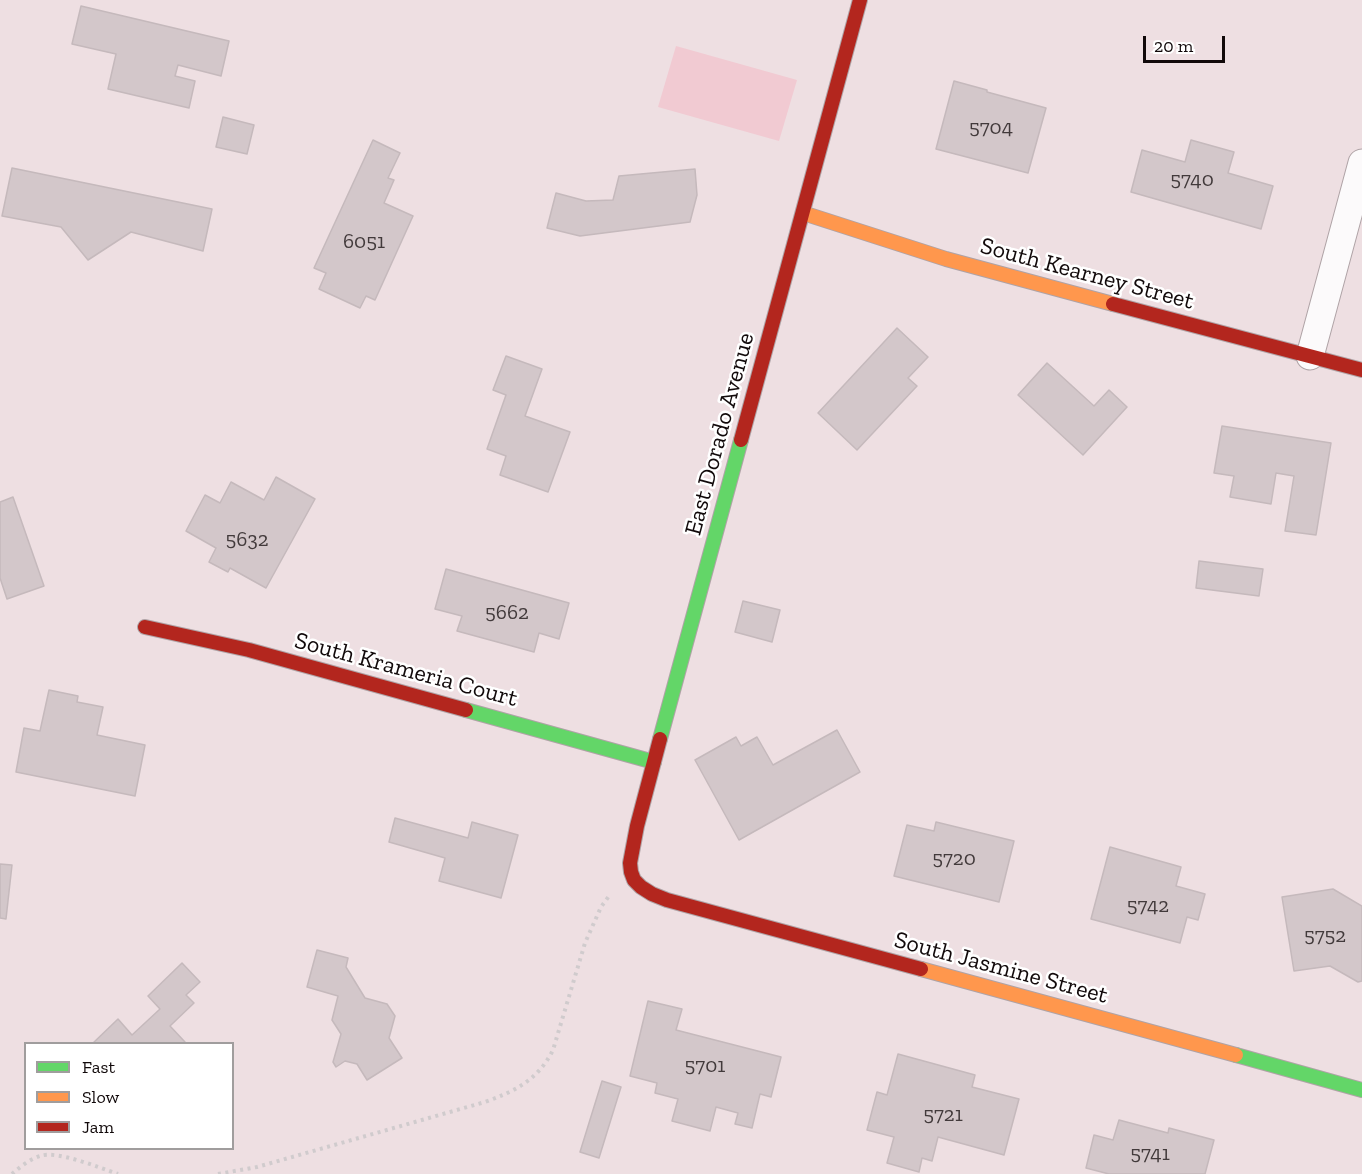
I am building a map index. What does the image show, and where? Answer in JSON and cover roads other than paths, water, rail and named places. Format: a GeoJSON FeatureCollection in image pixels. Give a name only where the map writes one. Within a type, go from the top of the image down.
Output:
{"type":"FeatureCollection","features":[{"type":"Feature","properties":{"kind":"street","name":"East Dorado Avenue"},"geometry":{"type":"LineString","coordinates":[[632,880],[629,869],[630,854],[860,0]]}},
{"type":"Feature","properties":{"kind":"street"},"geometry":{"type":"LineString","coordinates":[[1310,356],[1362,163]]}},
{"type":"Feature","properties":{"kind":"street","name":"South Kearney Street"},"geometry":{"type":"LineString","coordinates":[[802,213],[946,260],[1362,370]]}},
{"type":"Feature","properties":{"kind":"street","name":"South Krameria Court"},"geometry":{"type":"LineString","coordinates":[[145,627],[249,650],[654,762]]}},
{"type":"Feature","properties":{"kind":"street","name":"South Jasmine Street"},"geometry":{"type":"LineString","coordinates":[[632,880],[643,889],[667,900],[1362,1090]]}}]}
